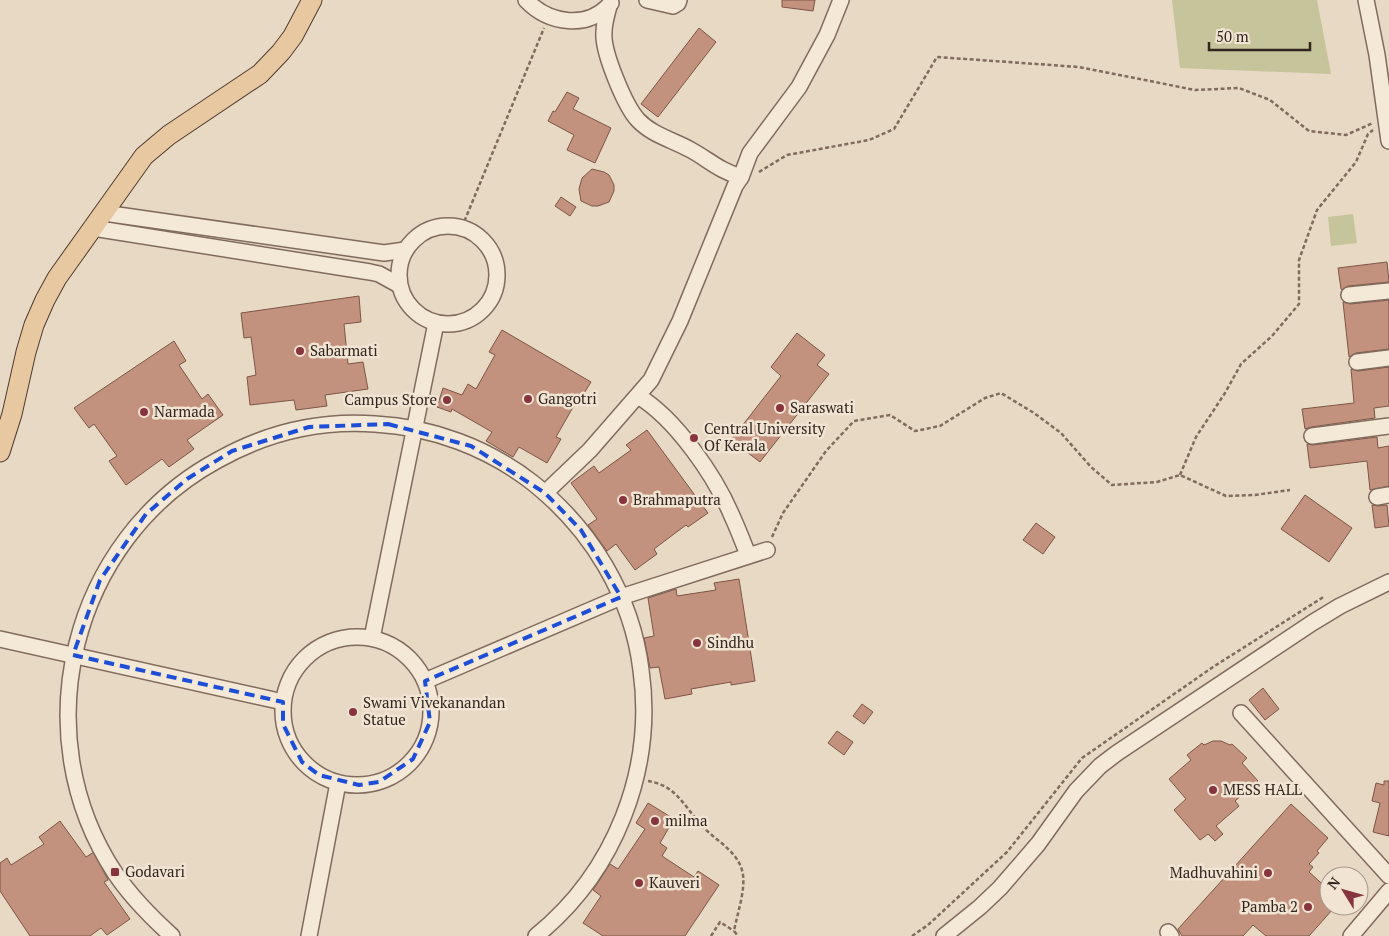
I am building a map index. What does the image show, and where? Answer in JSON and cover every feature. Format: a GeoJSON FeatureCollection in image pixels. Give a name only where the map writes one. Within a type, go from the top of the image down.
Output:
{"type":"FeatureCollection","features":[{"type":"Feature","properties":{"kind":"main road"},"geometry":{"type":"LineString","coordinates":[[0,452],[12,414],[34,325],[45,300],[58,278],[133,170],[153,147],[250,82],[270,65],[293,36],[312,0]]}},
{"type":"Feature","properties":{"kind":"street"},"geometry":{"type":"LineString","coordinates":[[526,0],[535,9],[549,17],[564,21],[580,20],[595,15],[611,3]]}},
{"type":"Feature","properties":{"kind":"street"},"geometry":{"type":"LineString","coordinates":[[647,0],[672,6],[678,3],[679,0]]}},
{"type":"Feature","properties":{"kind":"street"},"geometry":{"type":"LineString","coordinates":[[545,493],[590,450],[651,380],[680,321],[750,153],[798,87],[827,35],[841,0]]}},
{"type":"Feature","properties":{"kind":"street"},"geometry":{"type":"LineString","coordinates":[[1366,0],[1377,55],[1389,141]]}},
{"type":"Feature","properties":{"kind":"street"},"geometry":{"type":"LineString","coordinates":[[611,3],[603,34],[610,62],[628,107],[638,120],[657,134],[676,141],[729,174],[741,177]]}},
{"type":"Feature","properties":{"kind":"street"},"geometry":{"type":"LineString","coordinates":[[104,213],[375,252],[390,253],[405,250]]}},
{"type":"Feature","properties":{"kind":"street"},"geometry":{"type":"LineString","coordinates":[[436,227],[462,227],[475,233],[485,242],[493,254],[497,267],[494,295],[486,307],[476,316],[463,322],[450,325],[425,319],[416,313],[403,296],[399,274],[405,250],[423,232],[436,227]]}},
{"type":"Feature","properties":{"kind":"street"},"geometry":{"type":"LineString","coordinates":[[93,228],[370,272],[386,277],[400,285]]}},
{"type":"Feature","properties":{"kind":"street"},"geometry":{"type":"LineString","coordinates":[[1349,296],[1389,291]]}},
{"type":"Feature","properties":{"kind":"street"},"geometry":{"type":"LineString","coordinates":[[372,638],[436,323]]}},
{"type":"Feature","properties":{"kind":"street"},"geometry":{"type":"LineString","coordinates":[[1357,362],[1389,358]]}},
{"type":"Feature","properties":{"kind":"street"},"geometry":{"type":"LineString","coordinates":[[638,396],[649,403],[672,425],[704,466],[732,516],[748,555]]}},
{"type":"Feature","properties":{"kind":"street"},"geometry":{"type":"LineString","coordinates":[[172,936],[142,908],[115,872],[84,812],[72,768],[68,723],[70,678],[73,655],[89,604],[114,557],[146,514],[201,469],[257,441],[309,427],[362,423],[415,429],[443,436],[480,450],[522,475],[545,493],[581,530],[601,558],[621,597],[636,641],[644,687],[644,733],[636,779],[628,807],[617,834],[603,860],[586,884],[568,907],[536,936]]}},
{"type":"Feature","properties":{"kind":"street"},"geometry":{"type":"LineString","coordinates":[[1312,436],[1389,426]]}},
{"type":"Feature","properties":{"kind":"street"},"geometry":{"type":"LineString","coordinates":[[425,682],[621,597],[767,550]]}},
{"type":"Feature","properties":{"kind":"street"},"geometry":{"type":"LineString","coordinates":[[944,936],[980,907],[1022,864],[1076,791],[1100,766],[1312,623],[1340,606],[1389,582]]}},
{"type":"Feature","properties":{"kind":"street"},"geometry":{"type":"LineString","coordinates":[[351,636],[372,638],[389,643],[404,653],[416,666],[425,682],[431,701],[430,722],[424,742],[413,759],[398,773],[379,782],[359,785],[338,783],[319,775],[302,762],[290,744],[284,724],[283,702],[288,682],[299,664],[313,650],[331,641],[351,636]]}},
{"type":"Feature","properties":{"kind":"street"},"geometry":{"type":"LineString","coordinates":[[0,639],[283,702]]}},
{"type":"Feature","properties":{"kind":"street"},"geometry":{"type":"LineString","coordinates":[[1241,713],[1389,876]]}},
{"type":"Feature","properties":{"kind":"street"},"geometry":{"type":"LineString","coordinates":[[309,936],[338,783]]}},
{"type":"Feature","properties":{"kind":"street"},"geometry":{"type":"LineString","coordinates":[[1351,936],[1389,891]]}},
{"type":"Feature","properties":{"kind":"path"},"geometry":{"type":"LineString","coordinates":[[462,227],[549,17]]}},
{"type":"Feature","properties":{"kind":"path"},"geometry":{"type":"LineString","coordinates":[[758,173],[787,155],[869,140],[894,129],[936,57],[1079,67],[1195,90],[1239,88],[1270,100],[1309,132],[1346,135],[1386,117]]}},
{"type":"Feature","properties":{"kind":"path"},"geometry":{"type":"LineString","coordinates":[[1180,475],[1196,436],[1225,393],[1240,364],[1272,336],[1299,304],[1299,260],[1317,210],[1356,162],[1368,134],[1386,117]]}},
{"type":"Feature","properties":{"kind":"path"},"geometry":{"type":"LineString","coordinates":[[767,550],[783,512],[826,451],[854,420],[890,415],[915,431],[940,426],[985,398],[1001,393],[1034,413],[1061,433],[1091,467],[1112,485],[1157,482],[1180,475],[1226,496],[1290,490]]}},
{"type":"Feature","properties":{"kind":"path"},"geometry":{"type":"LineString","coordinates":[[636,779],[654,782],[668,788],[677,795],[703,827],[727,847],[736,858],[742,870],[744,882],[734,930]]}},
{"type":"Feature","properties":{"kind":"path"},"geometry":{"type":"LineString","coordinates":[[711,936],[720,922],[734,930],[738,936]]}},
{"type":"Feature","properties":{"kind":"highlighted area"},"geometry":{"type":"Polygon","coordinates":[[[388,424],[471,446],[545,493],[581,530],[621,597],[425,681],[430,722],[413,759],[379,782],[359,785],[319,775],[302,762],[283,724],[283,702],[73,655],[100,580],[146,514],[187,479],[232,451],[309,427],[388,424]]]}},
{"type":"Feature","properties":{"kind":"green space"},"geometry":{"type":"Polygon","coordinates":[[[1172,0],[1317,0],[1331,74],[1180,68],[1172,0]]]}},
{"type":"Feature","properties":{"kind":"green space"},"geometry":{"type":"Polygon","coordinates":[[[1353,214],[1357,243],[1331,246],[1328,217],[1353,214]]]}},
{"type":"Feature","properties":{"kind":"building"},"geometry":{"type":"Polygon","coordinates":[[[782,0],[815,0],[813,11],[782,7],[782,0]]]}},
{"type":"Feature","properties":{"kind":"building"},"geometry":{"type":"Polygon","coordinates":[[[699,28],[716,42],[658,117],[641,104],[699,28]]]}},
{"type":"Feature","properties":{"kind":"building"},"geometry":{"type":"Polygon","coordinates":[[[567,92],[579,98],[573,109],[611,128],[595,163],[567,150],[574,135],[548,121],[567,92]]]}},
{"type":"Feature","properties":{"kind":"building"},"geometry":{"type":"Polygon","coordinates":[[[592,169],[609,175],[614,185],[614,191],[609,202],[598,206],[592,206],[581,201],[579,189],[582,178],[592,169]]]}},
{"type":"Feature","properties":{"kind":"building"},"geometry":{"type":"Polygon","coordinates":[[[561,197],[576,207],[570,216],[555,206],[561,197]]]}},
{"type":"Feature","properties":{"kind":"building"},"geometry":{"type":"Polygon","coordinates":[[[1387,262],[1389,282],[1348,286],[1341,289],[1338,268],[1387,262]]]}},
{"type":"Feature","properties":{"kind":"building","name":"Sabarmati"},"geometry":{"type":"Polygon","coordinates":[[[359,296],[361,322],[344,324],[348,364],[363,362],[368,389],[325,395],[327,406],[296,410],[294,400],[250,405],[247,377],[256,375],[251,337],[244,338],[241,313],[359,296]]]}},
{"type":"Feature","properties":{"kind":"building"},"geometry":{"type":"Polygon","coordinates":[[[1389,300],[1389,349],[1356,353],[1349,357],[1343,302],[1350,304],[1389,300]]]}},
{"type":"Feature","properties":{"kind":"building","name":"Gangotri"},"geometry":{"type":"Polygon","coordinates":[[[502,330],[591,382],[578,403],[576,402],[556,437],[561,439],[547,463],[519,447],[513,457],[486,441],[492,432],[452,409],[451,412],[437,407],[443,388],[462,395],[468,384],[476,389],[495,355],[489,352],[502,330]]]}},
{"type":"Feature","properties":{"kind":"building","name":"Saraswati"},"geometry":{"type":"Polygon","coordinates":[[[797,333],[825,355],[817,365],[829,374],[760,462],[731,440],[781,376],[771,367],[797,333]]]}},
{"type":"Feature","properties":{"kind":"building","name":"Narmada"},"geometry":{"type":"Polygon","coordinates":[[[174,341],[186,361],[179,365],[202,399],[208,394],[223,415],[187,440],[194,449],[169,467],[162,459],[126,485],[109,461],[117,456],[94,424],[89,428],[74,408],[174,341]]]}},
{"type":"Feature","properties":{"kind":"building"},"geometry":{"type":"Polygon","coordinates":[[[1389,367],[1389,406],[1374,408],[1375,418],[1305,429],[1302,409],[1354,403],[1351,369],[1358,371],[1389,367]]]}},
{"type":"Feature","properties":{"kind":"building","name":"Brahmaputra"},"geometry":{"type":"Polygon","coordinates":[[[647,430],[708,513],[688,527],[686,525],[654,549],[657,554],[635,570],[616,544],[607,551],[588,525],[597,519],[571,483],[594,466],[599,473],[631,450],[626,445],[647,430]]]}},
{"type":"Feature","properties":{"kind":"building"},"geometry":{"type":"Polygon","coordinates":[[[1377,437],[1378,448],[1389,446],[1389,486],[1370,490],[1367,461],[1310,468],[1307,444],[1313,445],[1377,437]]]}},
{"type":"Feature","properties":{"kind":"building"},"geometry":{"type":"Polygon","coordinates":[[[1305,495],[1352,528],[1329,562],[1281,529],[1305,495]]]}},
{"type":"Feature","properties":{"kind":"building"},"geometry":{"type":"Polygon","coordinates":[[[1372,505],[1387,505],[1389,526],[1375,528],[1372,505]]]}},
{"type":"Feature","properties":{"kind":"building"},"geometry":{"type":"Polygon","coordinates":[[[1036,523],[1055,537],[1043,554],[1023,540],[1036,523]]]}},
{"type":"Feature","properties":{"kind":"building","name":"Sindhu"},"geometry":{"type":"Polygon","coordinates":[[[739,579],[755,681],[731,685],[731,682],[691,689],[692,694],[665,699],[659,667],[650,668],[644,638],[654,636],[648,598],[676,589],[677,596],[716,590],[714,583],[739,579]]]}},
{"type":"Feature","properties":{"kind":"building"},"geometry":{"type":"Polygon","coordinates":[[[1263,688],[1279,709],[1265,720],[1249,700],[1263,688]]]}},
{"type":"Feature","properties":{"kind":"building"},"geometry":{"type":"Polygon","coordinates":[[[862,704],[873,712],[864,724],[853,716],[862,704]]]}},
{"type":"Feature","properties":{"kind":"building"},"geometry":{"type":"Polygon","coordinates":[[[837,731],[853,742],[844,755],[828,743],[837,731]]]}},
{"type":"Feature","properties":{"kind":"building","name":"MESS HALL"},"geometry":{"type":"Polygon","coordinates":[[[1213,741],[1232,744],[1247,758],[1242,763],[1258,781],[1235,801],[1239,806],[1216,826],[1223,834],[1215,841],[1208,834],[1200,840],[1174,810],[1186,799],[1169,779],[1191,760],[1187,755],[1202,743],[1204,745],[1213,741]]]}},
{"type":"Feature","properties":{"kind":"building"},"geometry":{"type":"Polygon","coordinates":[[[1384,781],[1389,781],[1389,836],[1373,832],[1380,803],[1372,801],[1376,783],[1384,785],[1384,781]]]}},
{"type":"Feature","properties":{"kind":"building","name":"Kauveri"},"geometry":{"type":"Polygon","coordinates":[[[648,803],[674,819],[660,843],[667,848],[662,856],[694,877],[698,871],[719,885],[685,936],[603,936],[583,923],[601,896],[593,890],[610,864],[618,869],[645,829],[636,823],[648,803]]]}},
{"type":"Feature","properties":{"kind":"building","name":"Madhuvahini"},"geometry":{"type":"Polygon","coordinates":[[[1291,804],[1328,838],[1317,851],[1319,853],[1309,864],[1313,867],[1309,872],[1319,881],[1319,916],[1327,916],[1309,936],[1266,936],[1253,925],[1243,936],[1182,936],[1178,929],[1291,804]]]}},
{"type":"Feature","properties":{"kind":"building"},"geometry":{"type":"Polygon","coordinates":[[[60,821],[86,857],[94,852],[108,880],[104,882],[130,919],[107,935],[101,928],[90,936],[30,936],[0,891],[0,863],[7,858],[11,865],[44,844],[39,837],[60,821]]]}},
{"type":"Feature","properties":{"kind":"place","name":"Sabarmati"},"geometry":{"type":"Point","coordinates":[300,351]}},
{"type":"Feature","properties":{"kind":"place","name":"Gangotri"},"geometry":{"type":"Point","coordinates":[528,399]}},
{"type":"Feature","properties":{"kind":"place","name":"Campus Store"},"geometry":{"type":"Point","coordinates":[447,400]}},
{"type":"Feature","properties":{"kind":"place","name":"Saraswati"},"geometry":{"type":"Point","coordinates":[780,408]}},
{"type":"Feature","properties":{"kind":"place","name":"Narmada"},"geometry":{"type":"Point","coordinates":[144,412]}},
{"type":"Feature","properties":{"kind":"place","name":"Central University Of Kerala"},"geometry":{"type":"Point","coordinates":[694,438]}},
{"type":"Feature","properties":{"kind":"place","name":"Brahmaputra"},"geometry":{"type":"Point","coordinates":[623,500]}},
{"type":"Feature","properties":{"kind":"place","name":"Sindhu"},"geometry":{"type":"Point","coordinates":[697,643]}},
{"type":"Feature","properties":{"kind":"place","name":"Swami Vivekanandan Statue"},"geometry":{"type":"Point","coordinates":[353,712]}},
{"type":"Feature","properties":{"kind":"place","name":"MESS HALL"},"geometry":{"type":"Point","coordinates":[1213,790]}},
{"type":"Feature","properties":{"kind":"place","name":"milma"},"geometry":{"type":"Point","coordinates":[655,821]}},
{"type":"Feature","properties":{"kind":"place","name":"Godavari"},"geometry":{"type":"Point","coordinates":[115,872]}},
{"type":"Feature","properties":{"kind":"place","name":"Madhuvahini"},"geometry":{"type":"Point","coordinates":[1268,873]}},
{"type":"Feature","properties":{"kind":"place","name":"Kauveri"},"geometry":{"type":"Point","coordinates":[639,883]}},
{"type":"Feature","properties":{"kind":"place","name":"Pamba 2"},"geometry":{"type":"Point","coordinates":[1308,907]}}]}
